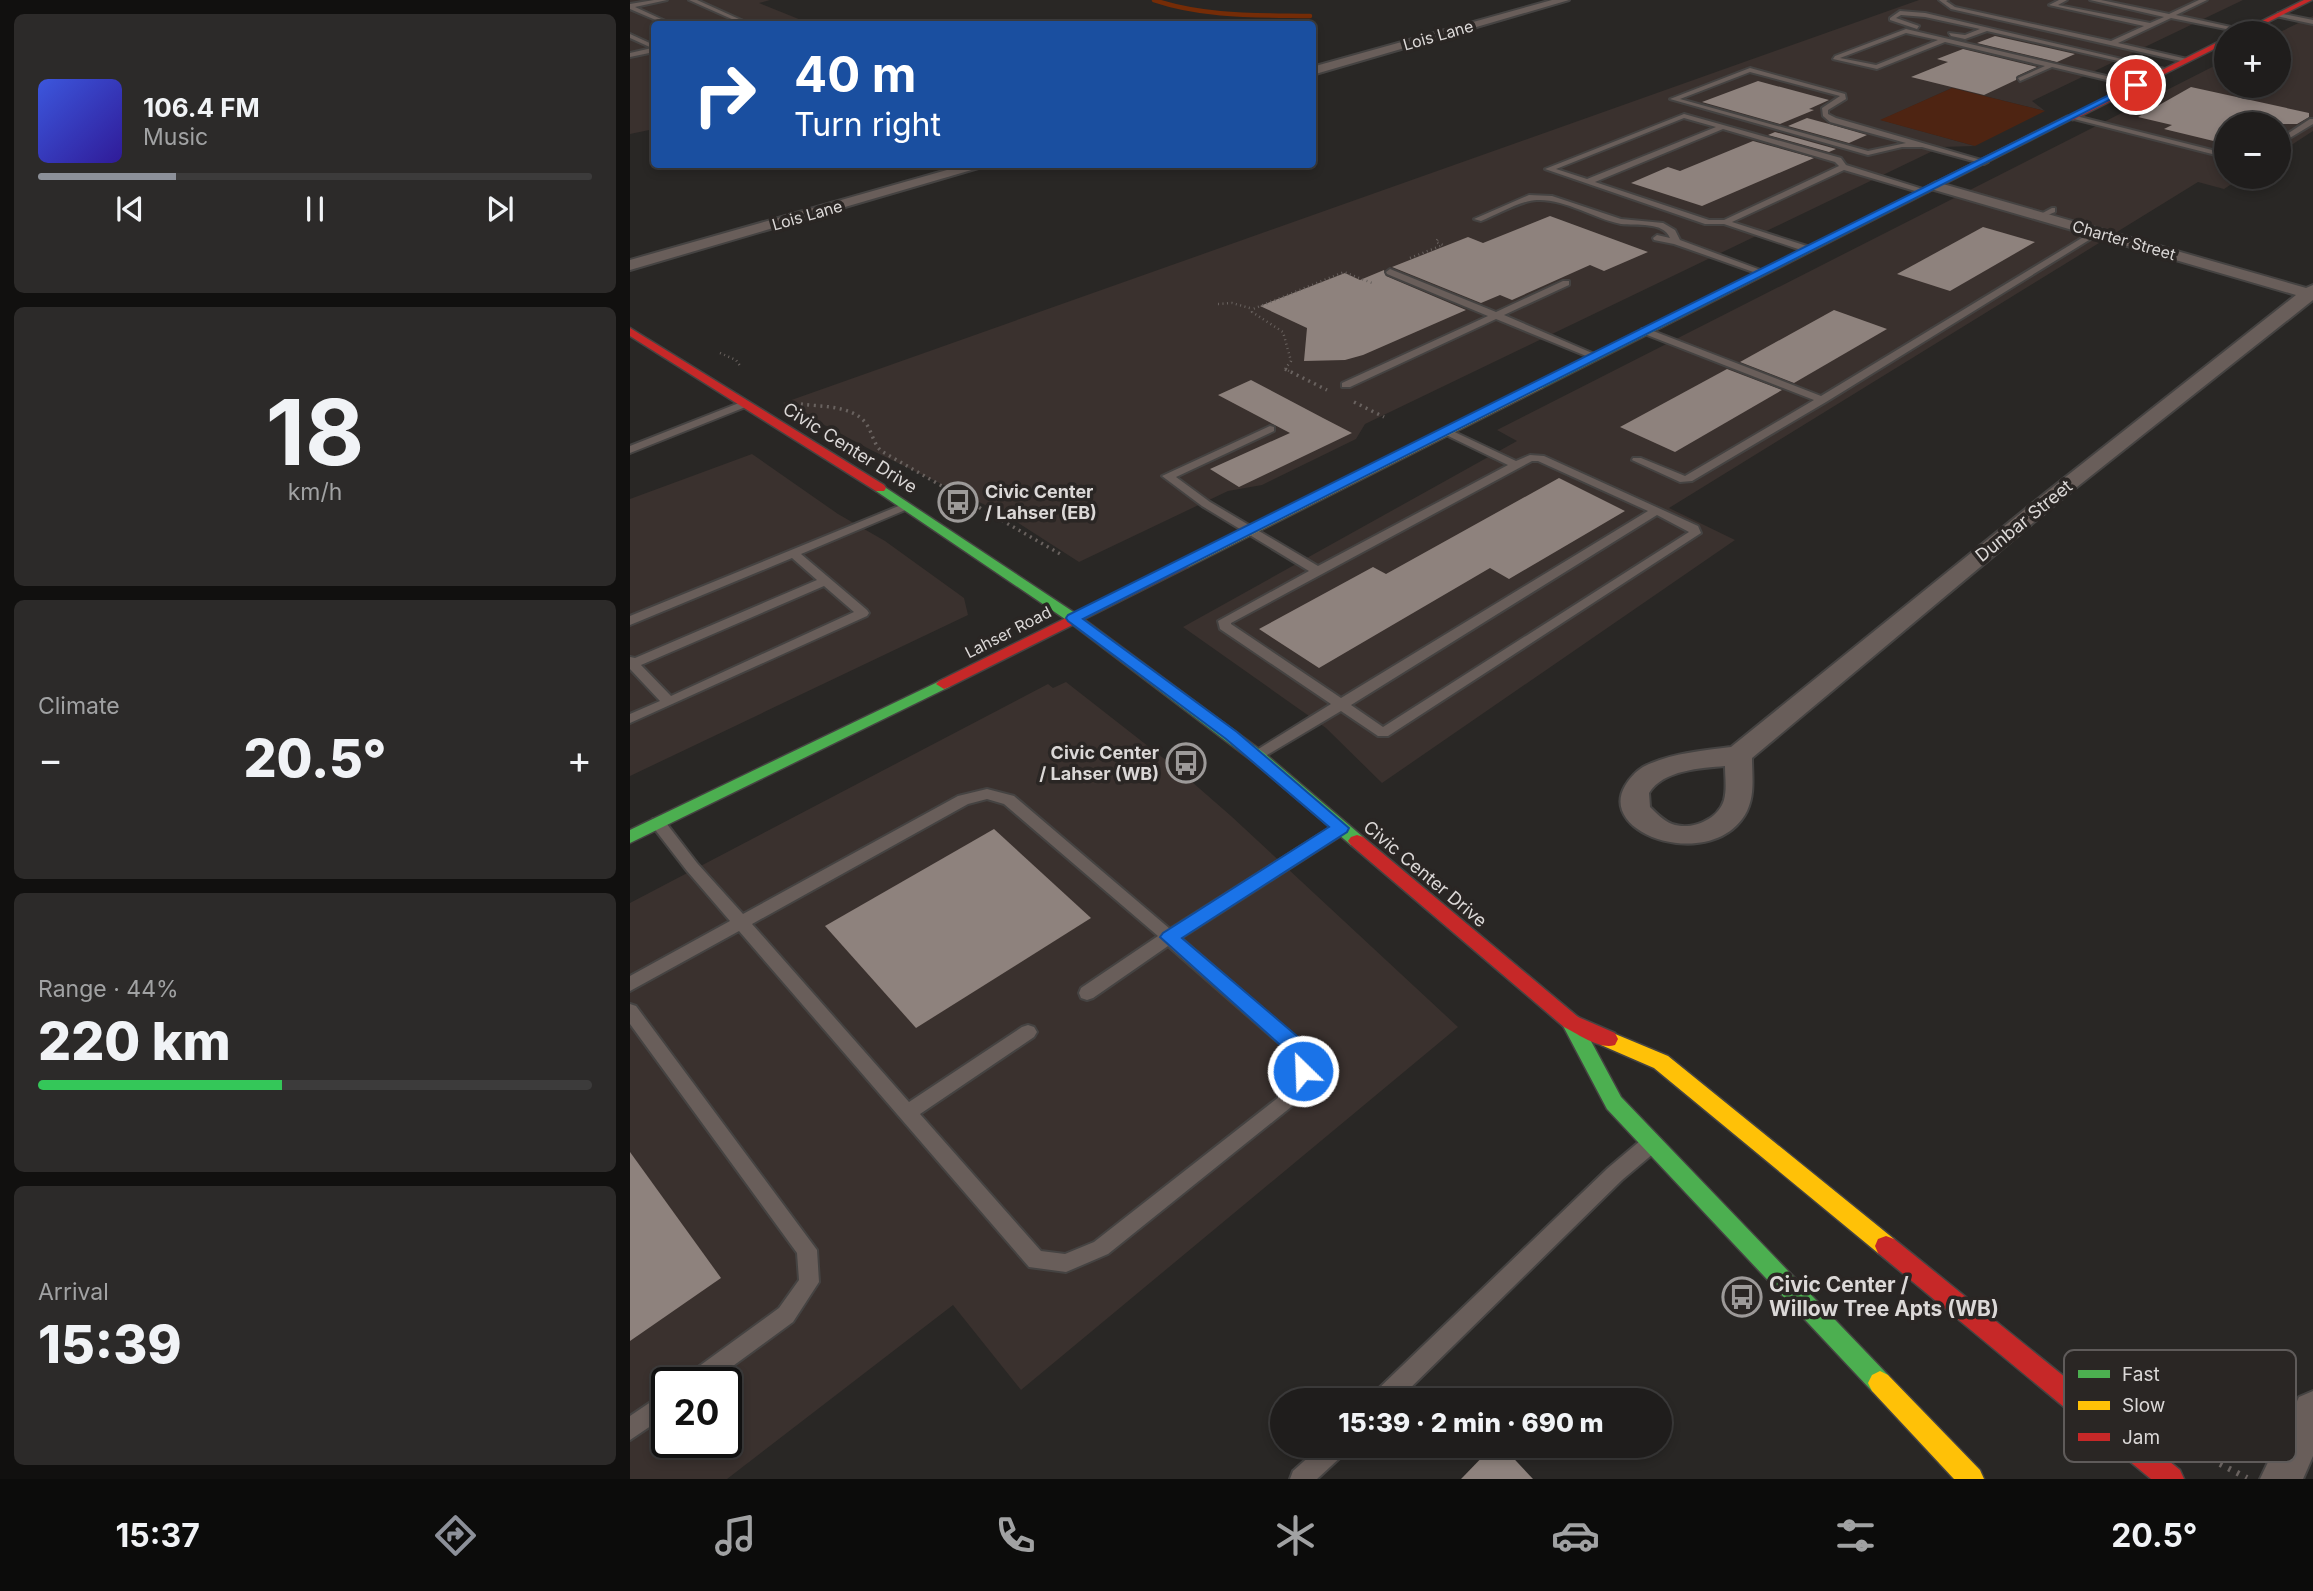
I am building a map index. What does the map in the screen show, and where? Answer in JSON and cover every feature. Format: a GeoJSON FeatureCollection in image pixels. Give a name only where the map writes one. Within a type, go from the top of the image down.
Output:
{"type":"FeatureCollection","features":[{"type":"Feature","properties":{"kind":"main road"},"geometry":{"type":"LineString","coordinates":[[2266,21],[2308,0]]}},
{"type":"Feature","properties":{"kind":"main road","name":"Lahser Road"},"geometry":{"type":"LineString","coordinates":[[630,837],[1248,531],[2214,46]]}},
{"type":"Feature","properties":{"kind":"main road","name":"Civic Center Drive"},"geometry":{"type":"LineString","coordinates":[[630,331],[906,506],[1073,618],[1257,756],[1571,1022],[1661,1062],[2064,1392]]}},
{"type":"Feature","properties":{"kind":"main road","name":"Civic Center Drive"},"geometry":{"type":"LineString","coordinates":[[1571,1022],[1614,1103],[1971,1479]]}},
{"type":"Feature","properties":{"kind":"main road","name":"Civic Center Drive"},"geometry":{"type":"LineString","coordinates":[[2150,1462],[2171,1479]]}},
{"type":"Feature","properties":{"kind":"street","name":"Lois Lane"},"geometry":{"type":"LineString","coordinates":[[1316,70],[1564,0]]}},
{"type":"Feature","properties":{"kind":"street","name":"Lois Lane"},"geometry":{"type":"LineString","coordinates":[[630,265],[971,168]]}},
{"type":"Feature","properties":{"kind":"street","name":"Charter Street"},"geometry":{"type":"LineString","coordinates":[[1930,188],[2046,213],[2098,232],[2312,293]]}},
{"type":"Feature","properties":{"kind":"street","name":"Dunbar Street"},"geometry":{"type":"LineString","coordinates":[[1739,755],[2051,498],[2312,293]]}},
{"type":"Feature","properties":{"kind":"street"},"geometry":{"type":"LineString","coordinates":[[2296,1447],[2313,1411]]}},
{"type":"Feature","properties":{"kind":"street"},"geometry":{"type":"LineString","coordinates":[[2281,1479],[2289,1462]]}},
{"type":"Feature","properties":{"kind":"lane"},"geometry":{"type":"LineString","coordinates":[[630,7],[664,0]]}},
{"type":"Feature","properties":{"kind":"lane"},"geometry":{"type":"LineString","coordinates":[[692,0],[740,21]]}},
{"type":"Feature","properties":{"kind":"lane"},"geometry":{"type":"LineString","coordinates":[[1945,0],[1941,1],[1953,8],[2185,60]]}},
{"type":"Feature","properties":{"kind":"lane"},"geometry":{"type":"LineString","coordinates":[[2064,0],[2052,5],[2150,25]]}},
{"type":"Feature","properties":{"kind":"lane"},"geometry":{"type":"LineString","coordinates":[[2093,0],[2214,26]]}},
{"type":"Feature","properties":{"kind":"lane"},"geometry":{"type":"LineString","coordinates":[[2112,43],[2204,0]]}},
{"type":"Feature","properties":{"kind":"lane"},"geometry":{"type":"LineString","coordinates":[[630,7],[662,21]]}},
{"type":"Feature","properties":{"kind":"lane"},"geometry":{"type":"LineString","coordinates":[[1986,29],[1965,37],[1892,19],[1900,13],[1908,13],[1986,29],[2166,70]]}},
{"type":"Feature","properties":{"kind":"lane"},"geometry":{"type":"LineString","coordinates":[[2278,15],[2313,22]]}},
{"type":"Feature","properties":{"kind":"lane"},"geometry":{"type":"LineString","coordinates":[[1945,40],[1877,67],[1836,59],[1906,31],[1945,40],[2052,65],[2136,85]]}},
{"type":"Feature","properties":{"kind":"lane"},"geometry":{"type":"LineString","coordinates":[[630,36],[651,47]]}},
{"type":"Feature","properties":{"kind":"lane"},"geometry":{"type":"LineString","coordinates":[[630,55],[651,50]]}},
{"type":"Feature","properties":{"kind":"lane"},"geometry":{"type":"LineString","coordinates":[[2020,79],[2052,65]]}},
{"type":"Feature","properties":{"kind":"lane"},"geometry":{"type":"LineString","coordinates":[[1923,145],[1902,145],[1868,153],[1674,99],[1750,70],[1843,94],[1842,100],[1824,109],[1825,115],[1984,162]]}},
{"type":"Feature","properties":{"kind":"lane"},"geometry":{"type":"LineString","coordinates":[[1807,249],[1725,222],[1709,222],[1549,169],[1684,116],[1838,160],[1843,167]]}},
{"type":"Feature","properties":{"kind":"lane"},"geometry":{"type":"LineString","coordinates":[[2072,117],[2214,152]]}},
{"type":"Feature","properties":{"kind":"lane"},"geometry":{"type":"LineString","coordinates":[[2291,135],[2313,121]]}},
{"type":"Feature","properties":{"kind":"lane"},"geometry":{"type":"LineString","coordinates":[[1587,182],[1723,127]]}},
{"type":"Feature","properties":{"kind":"lane"},"geometry":{"type":"LineString","coordinates":[[1725,222],[1843,167],[1930,188]]}},
{"type":"Feature","properties":{"kind":"lane"},"geometry":{"type":"LineString","coordinates":[[1478,219],[1532,197],[1552,198],[1620,221],[1637,231]]}},
{"type":"Feature","properties":{"kind":"lane"},"geometry":{"type":"LineString","coordinates":[[1620,221],[1660,225],[1672,232],[1676,242]]}},
{"type":"Feature","properties":{"kind":"lane"},"geometry":{"type":"LineString","coordinates":[[1637,460],[1688,480],[2098,232]]}},
{"type":"Feature","properties":{"kind":"lane"},"geometry":{"type":"LineString","coordinates":[[1657,238],[1762,272]]}},
{"type":"Feature","properties":{"kind":"lane"},"geometry":{"type":"LineString","coordinates":[[1390,272],[1594,356]]}},
{"type":"Feature","properties":{"kind":"lane"},"geometry":{"type":"LineString","coordinates":[[1346,385],[1566,283]]}},
{"type":"Feature","properties":{"kind":"lane"},"geometry":{"type":"LineString","coordinates":[[1645,331],[1822,400]]}},
{"type":"Feature","properties":{"kind":"lane"},"geometry":{"type":"LineString","coordinates":[[633,446],[744,404]]}},
{"type":"Feature","properties":{"kind":"lane"},"geometry":{"type":"LineString","coordinates":[[1270,429],[1168,475],[1187,492],[1317,571]]}},
{"type":"Feature","properties":{"kind":"lane"},"geometry":{"type":"LineString","coordinates":[[1446,431],[1516,465]]}},
{"type":"Feature","properties":{"kind":"lane"},"geometry":{"type":"LineString","coordinates":[[1530,458],[1540,458],[1694,528],[1695,533],[1383,733],[1225,626],[1224,621],[1516,465],[1530,458]]}},
{"type":"Feature","properties":{"kind":"lane"},"geometry":{"type":"LineString","coordinates":[[630,621],[906,506]]}},
{"type":"Feature","properties":{"kind":"lane"},"geometry":{"type":"LineString","coordinates":[[1257,756],[1656,511]]}},
{"type":"Feature","properties":{"kind":"lane"},"geometry":{"type":"LineString","coordinates":[[630,719],[863,613],[793,553]]}},
{"type":"Feature","properties":{"kind":"lane"},"geometry":{"type":"LineString","coordinates":[[669,702],[631,662],[825,581]]}},
{"type":"Feature","properties":{"kind":"lane"},"geometry":{"type":"LineString","coordinates":[[630,682],[644,676]]}},
{"type":"Feature","properties":{"kind":"lane"},"geometry":{"type":"LineString","coordinates":[[630,985],[742,921],[963,800],[987,794],[1009,800],[1297,1048],[1303,1071],[1290,1098],[1101,1248],[1066,1263],[1036,1259],[742,921],[692,867],[658,823]]}},
{"type":"Feature","properties":{"kind":"lane"},"geometry":{"type":"LineString","coordinates":[[1087,993],[1169,937],[1341,828]]}},
{"type":"Feature","properties":{"kind":"lane"},"geometry":{"type":"LineString","coordinates":[[630,1010],[807,1250],[809,1282],[786,1315],[715,1367]]}},
{"type":"Feature","properties":{"kind":"lane"},"geometry":{"type":"LineString","coordinates":[[907,1113],[1028,1032]]}},
{"type":"Feature","properties":{"kind":"lane"},"geometry":{"type":"LineString","coordinates":[[1395,1388],[1615,1174],[1651,1144]]}},
{"type":"Feature","properties":{"kind":"lane"},"geometry":{"type":"LineString","coordinates":[[630,1429],[651,1414]]}},
{"type":"Feature","properties":{"kind":"lane"},"geometry":{"type":"LineString","coordinates":[[1301,1479],[1323,1458]]}},
{"type":"Feature","properties":{"kind":"path"},"geometry":{"type":"LineString","coordinates":[[1419,265],[1406,260],[1443,245],[1436,242],[1439,237]]}},
{"type":"Feature","properties":{"kind":"path"},"geometry":{"type":"LineString","coordinates":[[1218,304],[1244,305],[1253,309],[1344,272],[1379,286]]}},
{"type":"Feature","properties":{"kind":"path"},"geometry":{"type":"LineString","coordinates":[[1253,309],[1252,312],[1283,332],[1291,361],[1284,369],[1335,393]]}},
{"type":"Feature","properties":{"kind":"path"},"geometry":{"type":"LineString","coordinates":[[715,351],[736,360],[747,373]]}},
{"type":"Feature","properties":{"kind":"path"},"geometry":{"type":"LineString","coordinates":[[1347,399],[1384,417]]}},
{"type":"Feature","properties":{"kind":"path"},"geometry":{"type":"LineString","coordinates":[[796,402],[857,415],[867,423],[878,449],[970,505],[1002,519],[1062,555]]}},
{"type":"Feature","properties":{"kind":"path"},"geometry":{"type":"LineString","coordinates":[[2220,1464],[2249,1479]]}},
{"type":"Feature","properties":{"kind":"shaded area"},"geometry":{"type":"Polygon","coordinates":[[[630,0],[770,0],[759,3],[804,21],[651,21],[651,130],[630,134],[630,0]]]}},
{"type":"Feature","properties":{"kind":"shaded area"},"geometry":{"type":"Polygon","coordinates":[[[1919,0],[2243,0],[2032,101],[2045,111],[1952,88],[1881,120],[1975,146],[1941,147],[1365,424],[1356,439],[1262,485],[1228,491],[1079,562],[1006,515],[873,451],[783,403],[1919,0]]]}},
{"type":"Feature","properties":{"kind":"shaded area"},"geometry":{"type":"Polygon","coordinates":[[[2313,16],[2313,131],[2291,145],[2291,112],[2214,112],[2214,186],[2198,182],[1669,508],[1735,540],[1382,783],[1326,728],[1183,627],[1517,441],[1497,430],[2214,66],[2214,98],[2291,98],[2291,27],[2313,16]]]}},
{"type":"Feature","properties":{"kind":"shaded area"},"geometry":{"type":"Polygon","coordinates":[[[1952,88],[2045,111],[1975,146],[1880,120],[1952,88]]]}},
{"type":"Feature","properties":{"kind":"shaded area"},"geometry":{"type":"Polygon","coordinates":[[[752,454],[838,514],[885,541],[964,598],[968,615],[630,776],[630,499],[752,454]]]}},
{"type":"Feature","properties":{"kind":"shaded area"},"geometry":{"type":"Polygon","coordinates":[[[1066,682],[1176,768],[1458,1027],[1021,1390],[953,1305],[727,1479],[630,1479],[630,903],[1048,684],[1053,688],[1066,682]]]}},
{"type":"Feature","properties":{"kind":"building"},"geometry":{"type":"Polygon","coordinates":[[[1995,36],[2075,54],[2057,62],[1977,43],[1995,36]]]}},
{"type":"Feature","properties":{"kind":"building"},"geometry":{"type":"Polygon","coordinates":[[[1963,49],[2037,67],[1984,95],[1911,77],[1948,62],[1937,59],[1963,49]]]}},
{"type":"Feature","properties":{"kind":"building"},"geometry":{"type":"Polygon","coordinates":[[[1758,81],[1829,100],[1809,109],[1814,110],[1780,124],[1702,102],[1758,81]]]}},
{"type":"Feature","properties":{"kind":"building"},"geometry":{"type":"Polygon","coordinates":[[[2191,87],[2214,92],[2214,98],[2241,98],[2309,113],[2309,117],[2297,124],[2291,124],[2291,112],[2214,112],[2214,141],[2164,129],[2172,125],[2138,117],[2191,87]]]}},
{"type":"Feature","properties":{"kind":"building"},"geometry":{"type":"Polygon","coordinates":[[[1807,118],[1867,135],[1849,143],[1788,126],[1807,118]]]}},
{"type":"Feature","properties":{"kind":"building"},"geometry":{"type":"Polygon","coordinates":[[[1775,132],[1836,149],[1829,152],[1768,135],[1775,132]]]}},
{"type":"Feature","properties":{"kind":"building"},"geometry":{"type":"Polygon","coordinates":[[[1753,141],[1814,158],[1702,206],[1631,183],[1668,167],[1680,171],[1753,141]]]}},
{"type":"Feature","properties":{"kind":"building"},"geometry":{"type":"Polygon","coordinates":[[[1550,216],[1648,252],[1604,271],[1590,265],[1512,300],[1500,295],[1481,303],[1392,267],[1468,237],[1483,243],[1550,216]]]}},
{"type":"Feature","properties":{"kind":"building"},"geometry":{"type":"Polygon","coordinates":[[[1983,227],[2035,242],[1950,291],[1897,274],[1983,227]]]}},
{"type":"Feature","properties":{"kind":"building"},"geometry":{"type":"Polygon","coordinates":[[[1384,270],[1386,276],[1466,310],[1363,355],[1345,360],[1304,361],[1307,328],[1260,306],[1345,273],[1360,280],[1384,270]]]}},
{"type":"Feature","properties":{"kind":"building"},"geometry":{"type":"Polygon","coordinates":[[[1834,310],[1887,329],[1794,383],[1740,362],[1834,310]]]}},
{"type":"Feature","properties":{"kind":"building"},"geometry":{"type":"Polygon","coordinates":[[[1727,369],[1782,390],[1675,452],[1620,427],[1727,369]]]}},
{"type":"Feature","properties":{"kind":"building"},"geometry":{"type":"Polygon","coordinates":[[[1251,380],[1352,433],[1239,487],[1210,469],[1290,433],[1218,395],[1251,380]]]}},
{"type":"Feature","properties":{"kind":"building"},"geometry":{"type":"Polygon","coordinates":[[[1559,478],[1625,511],[1509,579],[1490,568],[1319,668],[1259,629],[1373,567],[1386,574],[1559,478]]]}},
{"type":"Feature","properties":{"kind":"building"},"geometry":{"type":"Polygon","coordinates":[[[994,829],[1091,918],[916,1028],[825,926],[994,829]]]}},
{"type":"Feature","properties":{"kind":"building"},"geometry":{"type":"Polygon","coordinates":[[[630,1152],[721,1278],[630,1341],[630,1152]]]}},
{"type":"Feature","properties":{"kind":"building"},"geometry":{"type":"Polygon","coordinates":[[[1481,1458],[1513,1458],[1533,1479],[1461,1479],[1481,1458]]]}},
{"type":"Feature","properties":{"kind":"waterway"},"geometry":{"type":"LineString","coordinates":[[1154,0],[1192,10],[1310,16]]}},
{"type":"Feature","properties":{"kind":"traffic: fast"},"geometry":{"type":"LineString","coordinates":[[1538,386],[2070,118]]}},
{"type":"Feature","properties":{"kind":"traffic: fast"},"geometry":{"type":"LineString","coordinates":[[880,488],[1073,618],[1257,756],[1357,841]]}},
{"type":"Feature","properties":{"kind":"traffic: fast"},"geometry":{"type":"LineString","coordinates":[[630,837],[944,684]]}},
{"type":"Feature","properties":{"kind":"traffic: fast"},"geometry":{"type":"LineString","coordinates":[[1571,1022],[1614,1103],[1880,1383]]}},
{"type":"Feature","properties":{"kind":"traffic: slow"},"geometry":{"type":"LineString","coordinates":[[1183,564],[1538,386]]}},
{"type":"Feature","properties":{"kind":"traffic: slow"},"geometry":{"type":"LineString","coordinates":[[1608,1039],[1661,1062],[1886,1246]]}},
{"type":"Feature","properties":{"kind":"traffic: slow"},"geometry":{"type":"LineString","coordinates":[[1880,1383],[1971,1479]]}},
{"type":"Feature","properties":{"kind":"traffic: jam"},"geometry":{"type":"LineString","coordinates":[[2266,21],[2309,0]]}},
{"type":"Feature","properties":{"kind":"traffic: jam"},"geometry":{"type":"LineString","coordinates":[[2070,118],[2214,46]]}},
{"type":"Feature","properties":{"kind":"traffic: jam"},"geometry":{"type":"LineString","coordinates":[[630,331],[880,488]]}},
{"type":"Feature","properties":{"kind":"traffic: jam"},"geometry":{"type":"LineString","coordinates":[[944,684],[1183,564]]}},
{"type":"Feature","properties":{"kind":"traffic: jam"},"geometry":{"type":"LineString","coordinates":[[1357,841],[1571,1022],[1608,1039]]}},
{"type":"Feature","properties":{"kind":"traffic: jam"},"geometry":{"type":"LineString","coordinates":[[1886,1246],[2064,1392]]}},
{"type":"Feature","properties":{"kind":"traffic: jam"},"geometry":{"type":"LineString","coordinates":[[2150,1462],[2171,1479]]}},
{"type":"Feature","properties":{"kind":"place","name":"Civic Center / Lahser (EB)"},"geometry":{"type":"Point","coordinates":[958,502]}},
{"type":"Feature","properties":{"kind":"place","name":"Civic Center / Lahser (WB)"},"geometry":{"type":"Point","coordinates":[1186,763]}},
{"type":"Feature","properties":{"kind":"place","name":"Civic Center / Willow Tree Apts (WB)"},"geometry":{"type":"Point","coordinates":[1742,1297]}},
{"type":"Feature","properties":{"kind":"route"},"geometry":{"type":"LineString","coordinates":[[1303,1071],[1297,1048],[1169,937],[1341,828],[1232,736],[1073,618],[2136,85]]}}]}
